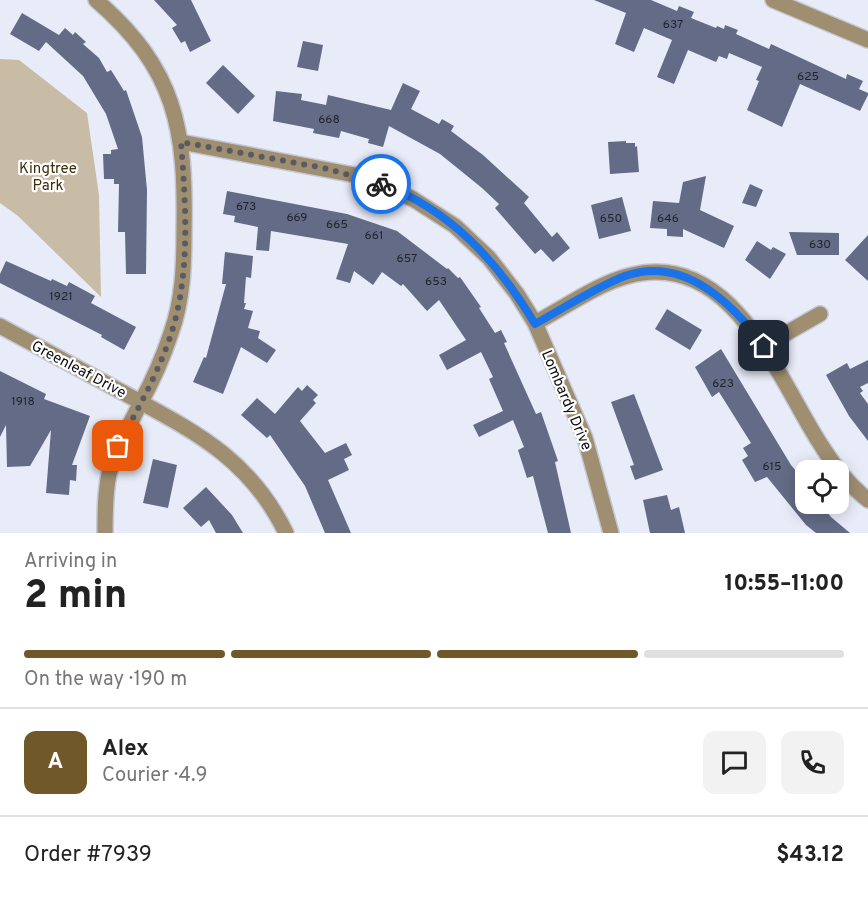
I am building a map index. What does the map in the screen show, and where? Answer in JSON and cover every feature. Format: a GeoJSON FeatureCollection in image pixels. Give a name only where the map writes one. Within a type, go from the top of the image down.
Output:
{"type":"FeatureCollection","features":[{"type":"Feature","properties":{"kind":"street"},"geometry":{"type":"LineString","coordinates":[[96,0],[118,19],[141,45],[156,68],[177,119],[185,191],[183,270],[179,303],[172,332],[141,403],[118,446],[109,473],[105,533]]}},
{"type":"Feature","properties":{"kind":"street"},"geometry":{"type":"LineString","coordinates":[[773,0],[868,40]]}},
{"type":"Feature","properties":{"kind":"street","name":"Lombardy Drive"},"geometry":{"type":"LineString","coordinates":[[181,142],[360,176],[413,199],[455,226],[489,258],[517,294],[535,324],[585,438],[611,533]]}},
{"type":"Feature","properties":{"kind":"street"},"geometry":{"type":"LineString","coordinates":[[535,324],[627,276],[652,272],[675,274],[695,281],[712,291],[745,320],[764,346],[820,445],[841,474],[868,500]]}},
{"type":"Feature","properties":{"kind":"street"},"geometry":{"type":"LineString","coordinates":[[764,346],[820,314]]}},
{"type":"Feature","properties":{"kind":"street","name":"Greenleaf Drive"},"geometry":{"type":"LineString","coordinates":[[0,326],[203,437],[237,465],[261,490],[286,533]]}},
{"type":"Feature","properties":{"kind":"green space","name":"Kingtree Park"},"geometry":{"type":"Polygon","coordinates":[[[0,59],[19,60],[87,113],[99,195],[101,297],[18,216],[0,203],[0,59]]]}},
{"type":"Feature","properties":{"kind":"building"},"geometry":{"type":"Polygon","coordinates":[[[154,0],[191,0],[211,41],[190,52],[185,41],[181,43],[172,28],[177,25],[154,0]]]}},
{"type":"Feature","properties":{"kind":"building"},"geometry":{"type":"Polygon","coordinates":[[[594,0],[651,0],[677,11],[679,6],[694,12],[691,18],[716,28],[717,26],[724,29],[725,25],[738,30],[736,34],[769,49],[771,44],[846,79],[847,74],[863,81],[859,89],[868,95],[860,111],[800,84],[782,127],[747,110],[762,67],[729,53],[727,59],[719,56],[716,62],[688,50],[674,84],[657,77],[672,40],[644,28],[634,52],[615,44],[626,13],[594,0]]]}},
{"type":"Feature","properties":{"kind":"building"},"geometry":{"type":"Polygon","coordinates":[[[22,13],[59,35],[65,28],[73,35],[75,32],[86,42],[83,44],[99,58],[107,72],[111,70],[124,91],[126,90],[142,137],[147,190],[146,274],[126,274],[125,232],[118,232],[119,184],[114,184],[114,179],[104,179],[103,154],[111,154],[111,150],[118,149],[106,114],[83,76],[46,42],[39,51],[10,34],[22,13]]]}},
{"type":"Feature","properties":{"kind":"building"},"geometry":{"type":"Polygon","coordinates":[[[303,41],[323,45],[318,71],[297,67],[303,41]]]}},
{"type":"Feature","properties":{"kind":"building"},"geometry":{"type":"Polygon","coordinates":[[[223,65],[255,96],[238,114],[206,83],[223,65]]]}},
{"type":"Feature","properties":{"kind":"building"},"geometry":{"type":"Polygon","coordinates":[[[403,83],[420,91],[411,109],[439,124],[442,119],[454,126],[451,131],[483,155],[529,197],[524,203],[552,237],[557,232],[570,248],[553,262],[541,249],[535,254],[495,208],[499,204],[482,188],[440,154],[389,126],[383,147],[368,143],[369,139],[341,131],[339,138],[313,133],[314,129],[273,121],[276,91],[302,94],[301,100],[326,105],[328,95],[391,110],[403,83]]]}},
{"type":"Feature","properties":{"kind":"building"},"geometry":{"type":"Polygon","coordinates":[[[626,141],[626,143],[635,143],[635,147],[637,146],[639,172],[610,174],[608,142],[626,141]]]}},
{"type":"Feature","properties":{"kind":"building"},"geometry":{"type":"Polygon","coordinates":[[[706,176],[700,210],[734,226],[724,248],[683,229],[683,237],[667,236],[667,229],[650,228],[653,201],[679,203],[683,182],[706,176]]]}},
{"type":"Feature","properties":{"kind":"building"},"geometry":{"type":"Polygon","coordinates":[[[750,184],[763,190],[756,207],[742,203],[750,184]]]}},
{"type":"Feature","properties":{"kind":"building"},"geometry":{"type":"Polygon","coordinates":[[[227,191],[347,214],[397,231],[448,268],[458,278],[460,277],[481,307],[479,308],[495,333],[501,330],[507,342],[504,343],[536,414],[541,412],[558,461],[555,462],[571,533],[548,533],[533,476],[527,478],[518,450],[524,447],[513,420],[479,437],[473,425],[503,411],[489,379],[493,377],[481,352],[447,370],[439,355],[466,340],[439,300],[427,311],[403,284],[401,286],[382,272],[373,285],[354,271],[350,283],[336,279],[348,244],[271,231],[269,251],[256,250],[258,227],[234,222],[235,216],[223,214],[227,191]]]}},
{"type":"Feature","properties":{"kind":"building"},"geometry":{"type":"Polygon","coordinates":[[[622,197],[631,231],[599,239],[591,205],[622,197]]]}},
{"type":"Feature","properties":{"kind":"building"},"geometry":{"type":"Polygon","coordinates":[[[789,232],[839,233],[839,255],[797,255],[789,232]]]}},
{"type":"Feature","properties":{"kind":"building"},"geometry":{"type":"Polygon","coordinates":[[[868,235],[868,281],[845,260],[868,235]]]}},
{"type":"Feature","properties":{"kind":"building"},"geometry":{"type":"Polygon","coordinates":[[[757,241],[771,250],[773,247],[786,254],[770,279],[745,260],[757,241]]]}},
{"type":"Feature","properties":{"kind":"building"},"geometry":{"type":"Polygon","coordinates":[[[225,252],[253,256],[251,278],[246,277],[244,303],[246,303],[244,309],[253,311],[248,328],[260,331],[258,338],[276,350],[267,363],[241,347],[223,394],[193,382],[204,357],[206,358],[226,284],[222,284],[225,252]]]}},
{"type":"Feature","properties":{"kind":"building"},"geometry":{"type":"Polygon","coordinates":[[[6,261],[51,281],[52,279],[67,286],[69,282],[95,296],[91,303],[136,327],[124,350],[101,337],[102,335],[0,283],[0,274],[6,261]]]}},
{"type":"Feature","properties":{"kind":"building"},"geometry":{"type":"Polygon","coordinates":[[[667,309],[702,330],[690,350],[655,329],[667,309]]]}},
{"type":"Feature","properties":{"kind":"building"},"geometry":{"type":"Polygon","coordinates":[[[721,349],[795,470],[795,511],[767,477],[755,482],[742,460],[748,456],[743,448],[751,443],[719,392],[712,397],[695,367],[721,349]]]}},
{"type":"Feature","properties":{"kind":"building"},"geometry":{"type":"Polygon","coordinates":[[[868,360],[868,383],[860,387],[863,391],[860,393],[868,404],[868,441],[849,416],[826,375],[847,363],[850,369],[868,360]]]}},
{"type":"Feature","properties":{"kind":"building"},"geometry":{"type":"Polygon","coordinates":[[[0,371],[46,394],[44,399],[90,416],[72,465],[77,465],[76,481],[70,480],[69,495],[46,493],[51,430],[30,466],[7,467],[6,425],[0,437],[0,371]]]}},
{"type":"Feature","properties":{"kind":"building"},"geometry":{"type":"Polygon","coordinates":[[[307,385],[318,395],[313,400],[316,403],[300,421],[325,453],[346,443],[352,455],[344,459],[349,470],[328,480],[351,533],[325,533],[305,486],[270,435],[267,438],[241,415],[257,398],[275,414],[298,387],[302,391],[307,385]]]}},
{"type":"Feature","properties":{"kind":"building"},"geometry":{"type":"Polygon","coordinates":[[[634,394],[663,470],[635,480],[630,466],[634,465],[611,402],[634,394]]]}},
{"type":"Feature","properties":{"kind":"building"},"geometry":{"type":"Polygon","coordinates":[[[153,459],[177,465],[168,508],[143,503],[153,459]]]}},
{"type":"Feature","properties":{"kind":"building"},"geometry":{"type":"Polygon","coordinates":[[[206,487],[232,515],[243,533],[216,533],[209,520],[201,527],[183,508],[206,487]]]}},
{"type":"Feature","properties":{"kind":"building"},"geometry":{"type":"Polygon","coordinates":[[[667,495],[671,510],[679,507],[685,533],[650,533],[643,500],[667,495]]]}},
{"type":"Feature","properties":{"kind":"building"},"geometry":{"type":"Polygon","coordinates":[[[797,514],[829,514],[850,533],[816,533],[797,514]]]}},
{"type":"Feature","properties":{"kind":"way so far"},"geometry":{"type":"LineString","coordinates":[[118,446],[160,361],[172,332],[179,303],[183,270],[185,191],[181,142],[324,168],[360,176],[381,184]]}},
{"type":"Feature","properties":{"kind":"route"},"geometry":{"type":"LineString","coordinates":[[381,184],[437,213],[473,242],[489,258],[517,294],[535,324],[594,291],[627,276],[652,272],[675,274],[695,281],[727,303],[745,320],[764,346]]}}]}
